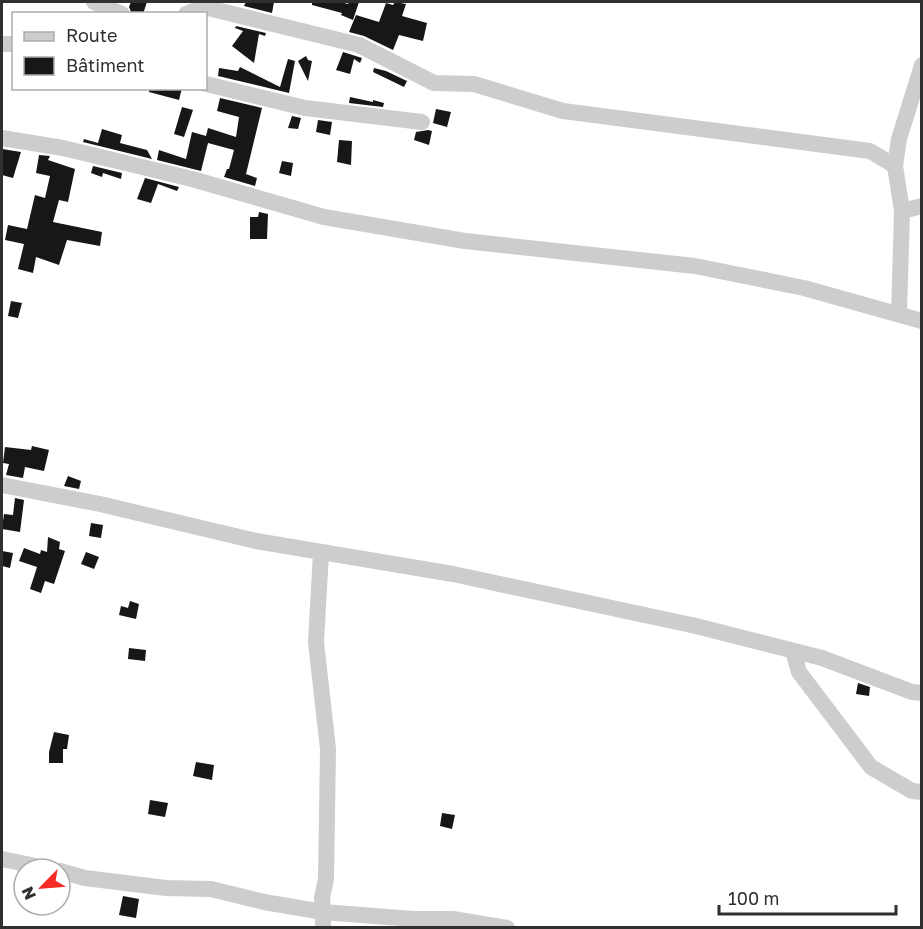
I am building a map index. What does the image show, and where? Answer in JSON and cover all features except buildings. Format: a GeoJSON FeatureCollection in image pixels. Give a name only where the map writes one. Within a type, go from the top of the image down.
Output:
{"type":"FeatureCollection","features":[{"type":"Feature","properties":{"kind":"street"},"geometry":{"type":"LineString","coordinates":[[94,2],[117,12]]}},
{"type":"Feature","properties":{"kind":"street"},"geometry":{"type":"LineString","coordinates":[[191,12],[204,7],[359,45],[434,83],[474,84],[563,111],[870,151],[895,166]]}},
{"type":"Feature","properties":{"kind":"street"},"geometry":{"type":"LineString","coordinates":[[899,314],[902,211],[895,166],[899,139],[921,65]]}},
{"type":"Feature","properties":{"kind":"street"},"geometry":{"type":"LineString","coordinates":[[207,84],[305,108],[422,122]]}},
{"type":"Feature","properties":{"kind":"street"},"geometry":{"type":"LineString","coordinates":[[2,138],[63,148],[192,179],[324,217],[465,241],[695,266],[804,288],[921,321]]}},
{"type":"Feature","properties":{"kind":"street"},"geometry":{"type":"LineString","coordinates":[[902,211],[921,206]]}},
{"type":"Feature","properties":{"kind":"street"},"geometry":{"type":"LineString","coordinates":[[2,485],[100,504],[255,542],[464,577],[696,626],[822,658],[912,692],[921,693]]}},
{"type":"Feature","properties":{"kind":"street"},"geometry":{"type":"LineString","coordinates":[[321,553],[316,642],[328,749],[326,879],[322,898],[323,920]]}},
{"type":"Feature","properties":{"kind":"street"},"geometry":{"type":"LineString","coordinates":[[793,651],[799,672],[871,767],[912,791],[921,792]]}},
{"type":"Feature","properties":{"kind":"street"},"geometry":{"type":"LineString","coordinates":[[72,875],[166,888],[211,889],[323,920],[416,923],[453,919],[507,927]]}}]}
